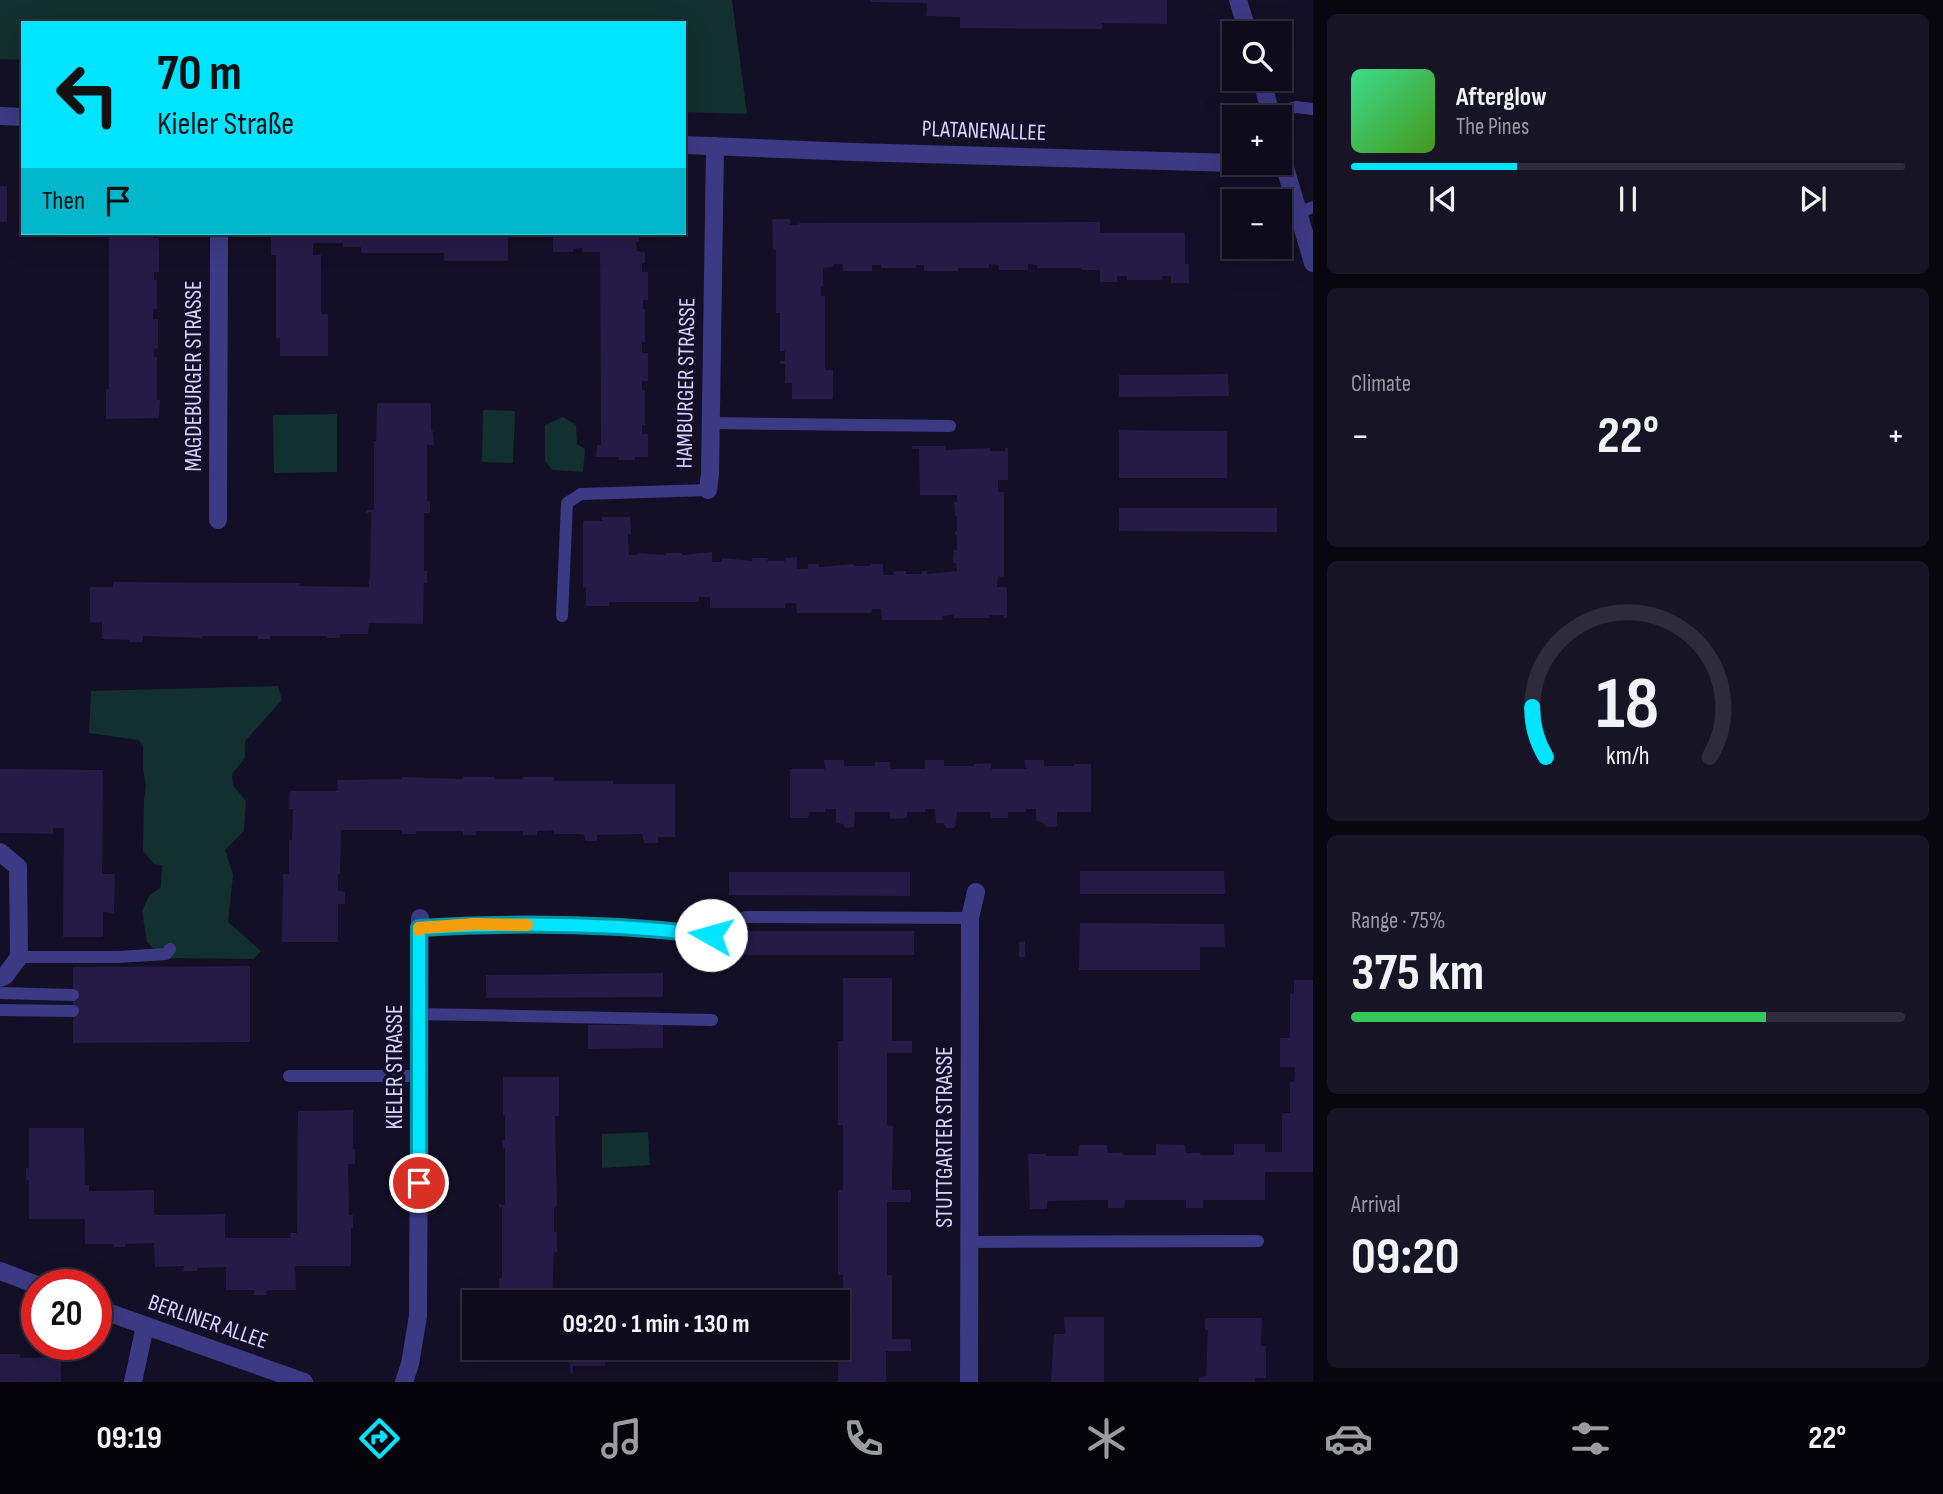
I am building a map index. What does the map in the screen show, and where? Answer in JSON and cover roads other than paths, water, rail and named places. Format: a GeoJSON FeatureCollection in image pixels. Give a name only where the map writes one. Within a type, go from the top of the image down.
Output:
{"type":"FeatureCollection","features":[{"type":"Feature","properties":{"kind":"street"},"geometry":{"type":"LineString","coordinates":[[1238,0],[1244,21]]}},
{"type":"Feature","properties":{"kind":"street"},"geometry":{"type":"LineString","coordinates":[[0,116],[21,117]]}},
{"type":"Feature","properties":{"kind":"street","name":"PLATANENALLEE"},"geometry":{"type":"LineString","coordinates":[[686,145],[1222,163]]}},
{"type":"Feature","properties":{"kind":"street","name":"HAMBURGER STRASSE"},"geometry":{"type":"LineString","coordinates":[[708,490],[715,146]]}},
{"type":"Feature","properties":{"kind":"street"},"geometry":{"type":"LineString","coordinates":[[1290,175],[1305,210],[1313,263]]}},
{"type":"Feature","properties":{"kind":"street","name":"MAGDEBURGER STRASSE"},"geometry":{"type":"LineString","coordinates":[[218,520],[219,235]]}},
{"type":"Feature","properties":{"kind":"street"},"geometry":{"type":"LineString","coordinates":[[0,852],[18,867],[19,957],[5,976],[0,978]]}},
{"type":"Feature","properties":{"kind":"street","name":"STUTTGARTER STRASSE"},"geometry":{"type":"LineString","coordinates":[[969,1382],[970,918],[976,892]]}},
{"type":"Feature","properties":{"kind":"street","name":"KIELER STRASSE"},"geometry":{"type":"LineString","coordinates":[[404,1382],[410,1364],[418,1316],[420,923]]}},
{"type":"Feature","properties":{"kind":"street"},"geometry":{"type":"LineString","coordinates":[[0,1271],[21,1279]]}},
{"type":"Feature","properties":{"kind":"street","name":"BERLINER ALLEE"},"geometry":{"type":"LineString","coordinates":[[112,1314],[304,1382]]}},
{"type":"Feature","properties":{"kind":"street"},"geometry":{"type":"LineString","coordinates":[[133,1382],[145,1326]]}},
{"type":"Feature","properties":{"kind":"lane"},"geometry":{"type":"LineString","coordinates":[[1292,108],[1313,109]]}},
{"type":"Feature","properties":{"kind":"lane"},"geometry":{"type":"LineString","coordinates":[[710,423],[950,426]]}},
{"type":"Feature","properties":{"kind":"lane","name":"HAMBURGER STRASSE"},"geometry":{"type":"LineString","coordinates":[[562,616],[568,503],[581,494],[708,490]]}},
{"type":"Feature","properties":{"kind":"lane"},"geometry":{"type":"LineString","coordinates":[[745,917],[970,918]]}},
{"type":"Feature","properties":{"kind":"lane"},"geometry":{"type":"LineString","coordinates":[[420,923],[653,929],[711,935]]}},
{"type":"Feature","properties":{"kind":"lane"},"geometry":{"type":"LineString","coordinates":[[19,957],[118,957],[166,954],[170,949]]}},
{"type":"Feature","properties":{"kind":"lane"},"geometry":{"type":"LineString","coordinates":[[0,993],[73,995]]}},
{"type":"Feature","properties":{"kind":"lane"},"geometry":{"type":"LineString","coordinates":[[0,1010],[73,1011]]}},
{"type":"Feature","properties":{"kind":"lane"},"geometry":{"type":"LineString","coordinates":[[419,1014],[712,1020]]}},
{"type":"Feature","properties":{"kind":"lane"},"geometry":{"type":"LineString","coordinates":[[289,1076],[420,1076]]}},
{"type":"Feature","properties":{"kind":"lane"},"geometry":{"type":"LineString","coordinates":[[970,1242],[1258,1241]]}}]}
